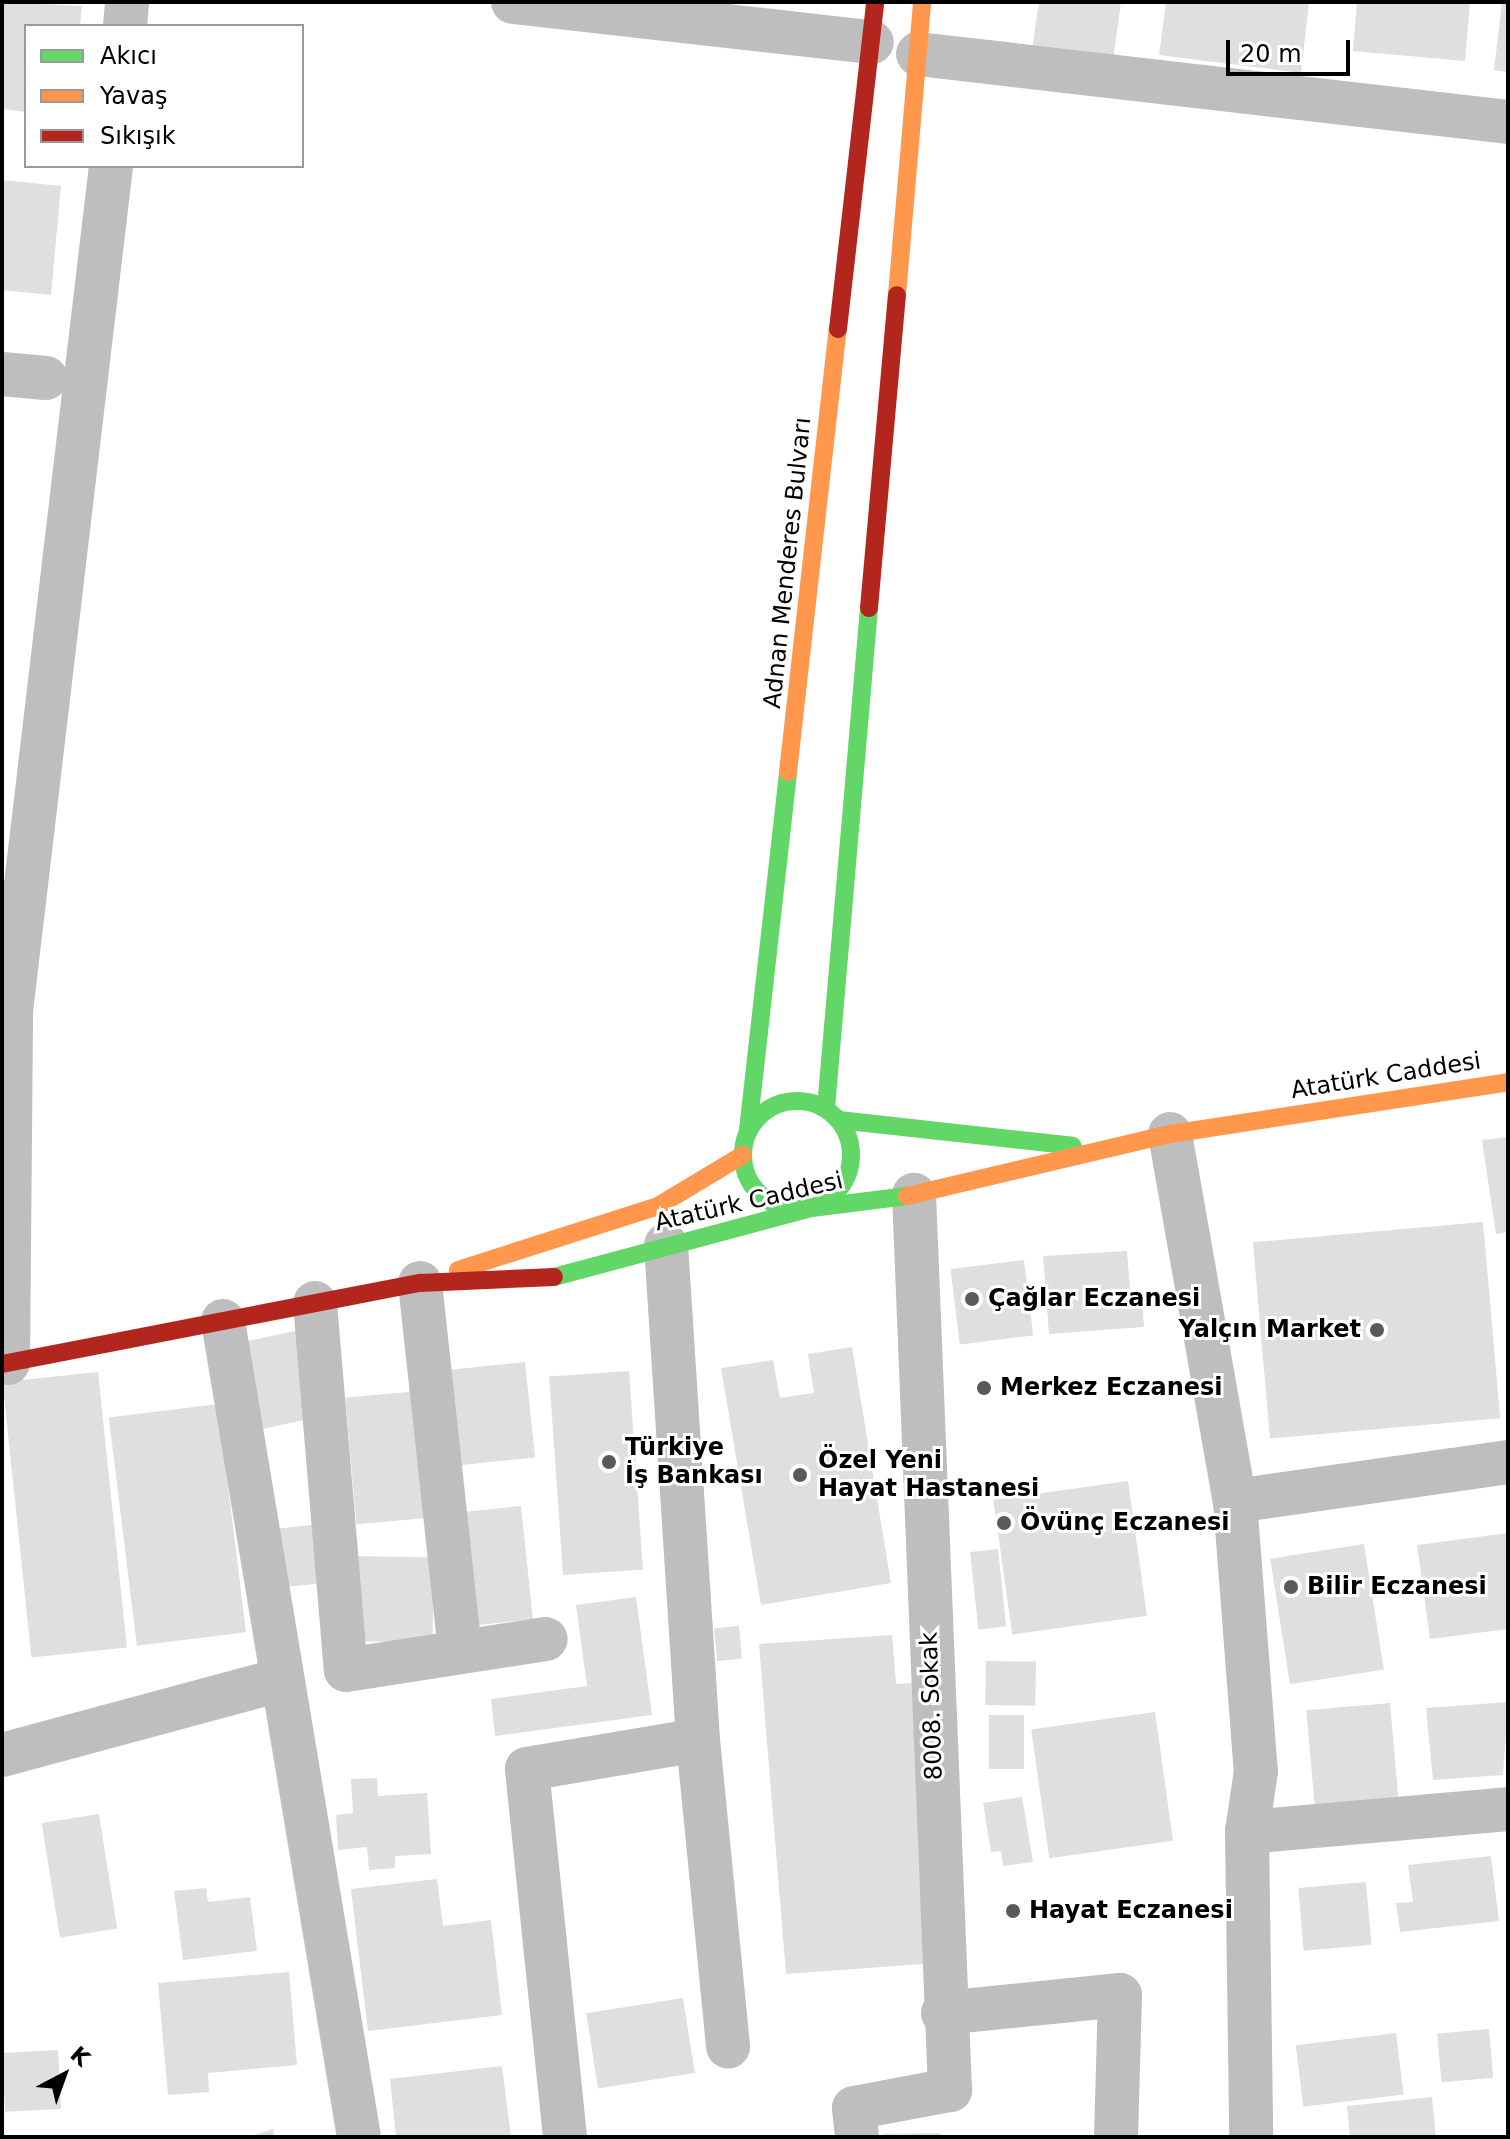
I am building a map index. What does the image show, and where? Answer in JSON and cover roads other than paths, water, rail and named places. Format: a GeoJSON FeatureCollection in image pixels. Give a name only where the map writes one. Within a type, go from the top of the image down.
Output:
{"type":"FeatureCollection","features":[{"type":"Feature","properties":{"kind":"main road"},"geometry":{"type":"LineString","coordinates":[[922,2],[833,1114],[849,1136],[849,1171],[841,1187],[812,1208],[794,1209],[761,1196],[743,1155],[748,1130],[774,1105],[792,1100],[833,1114],[1107,1149]]}},
{"type":"Feature","properties":{"kind":"main road","name":"Adnan Menderes Bulvarı"},"geometry":{"type":"LineString","coordinates":[[748,1130],[873,22]]}},
{"type":"Feature","properties":{"kind":"main road","name":"Atatürk Caddesi"},"geometry":{"type":"LineString","coordinates":[[5,1363],[420,1283],[548,1279],[812,1208],[914,1195],[1170,1134],[1508,1082]]}},
{"type":"Feature","properties":{"kind":"main road"},"geometry":{"type":"LineString","coordinates":[[420,1283],[658,1206],[743,1155]]}},
{"type":"Feature","properties":{"kind":"street"},"geometry":{"type":"LineString","coordinates":[[125,24],[127,2]]}},
{"type":"Feature","properties":{"kind":"street"},"geometry":{"type":"LineString","coordinates":[[513,2],[873,22]]}},
{"type":"Feature","properties":{"kind":"street"},"geometry":{"type":"LineString","coordinates":[[918,54],[1508,122]]}},
{"type":"Feature","properties":{"kind":"street"},"geometry":{"type":"LineString","coordinates":[[5,1363],[11,1011],[111,168]]}},
{"type":"Feature","properties":{"kind":"street"},"geometry":{"type":"LineString","coordinates":[[2,374],[46,378]]}},
{"type":"Feature","properties":{"kind":"street"},"geometry":{"type":"LineString","coordinates":[[1170,1134],[1235,1501],[1256,1771],[1247,1832],[1251,2137]]}},
{"type":"Feature","properties":{"kind":"street","name":"8008. Sokak"},"geometry":{"type":"LineString","coordinates":[[857,2137],[854,2108],[950,2090],[943,2013],[914,1195]]}},
{"type":"Feature","properties":{"kind":"street"},"geometry":{"type":"LineString","coordinates":[[666,1245],[698,1740],[728,2047]]}},
{"type":"Feature","properties":{"kind":"street"},"geometry":{"type":"LineString","coordinates":[[420,1283],[460,1651]]}},
{"type":"Feature","properties":{"kind":"street"},"geometry":{"type":"LineString","coordinates":[[315,1303],[346,1670],[546,1639]]}},
{"type":"Feature","properties":{"kind":"street"},"geometry":{"type":"LineString","coordinates":[[223,1321],[277,1681],[359,2137]]}},
{"type":"Feature","properties":{"kind":"street"},"geometry":{"type":"LineString","coordinates":[[1235,1501],[1508,1462]]}},
{"type":"Feature","properties":{"kind":"street"},"geometry":{"type":"LineString","coordinates":[[2,1755],[277,1681]]}},
{"type":"Feature","properties":{"kind":"street"},"geometry":{"type":"LineString","coordinates":[[565,2137],[527,1769],[698,1740]]}},
{"type":"Feature","properties":{"kind":"street"},"geometry":{"type":"LineString","coordinates":[[1247,1832],[1508,1809]]}},
{"type":"Feature","properties":{"kind":"street"},"geometry":{"type":"LineString","coordinates":[[943,2013],[1120,1995],[1116,2137]]}},
{"type":"Feature","properties":{"kind":"place","name":"Çağlar Eczanesi"},"geometry":{"type":"Point","coordinates":[972,1299]}},
{"type":"Feature","properties":{"kind":"place","name":"Yalçın Market"},"geometry":{"type":"Point","coordinates":[1377,1330]}},
{"type":"Feature","properties":{"kind":"place","name":"Merkez Eczanesi"},"geometry":{"type":"Point","coordinates":[984,1388]}},
{"type":"Feature","properties":{"kind":"place","name":"Türkiye İş Bankası"},"geometry":{"type":"Point","coordinates":[609,1462]}},
{"type":"Feature","properties":{"kind":"place","name":"Özel Yeni Hayat Hastanesi"},"geometry":{"type":"Point","coordinates":[800,1475]}},
{"type":"Feature","properties":{"kind":"place","name":"Övünç Eczanesi"},"geometry":{"type":"Point","coordinates":[1004,1523]}},
{"type":"Feature","properties":{"kind":"place","name":"Bilir Eczanesi"},"geometry":{"type":"Point","coordinates":[1291,1587]}},
{"type":"Feature","properties":{"kind":"place","name":"Hayat Eczanesi"},"geometry":{"type":"Point","coordinates":[1013,1911]}}]}
